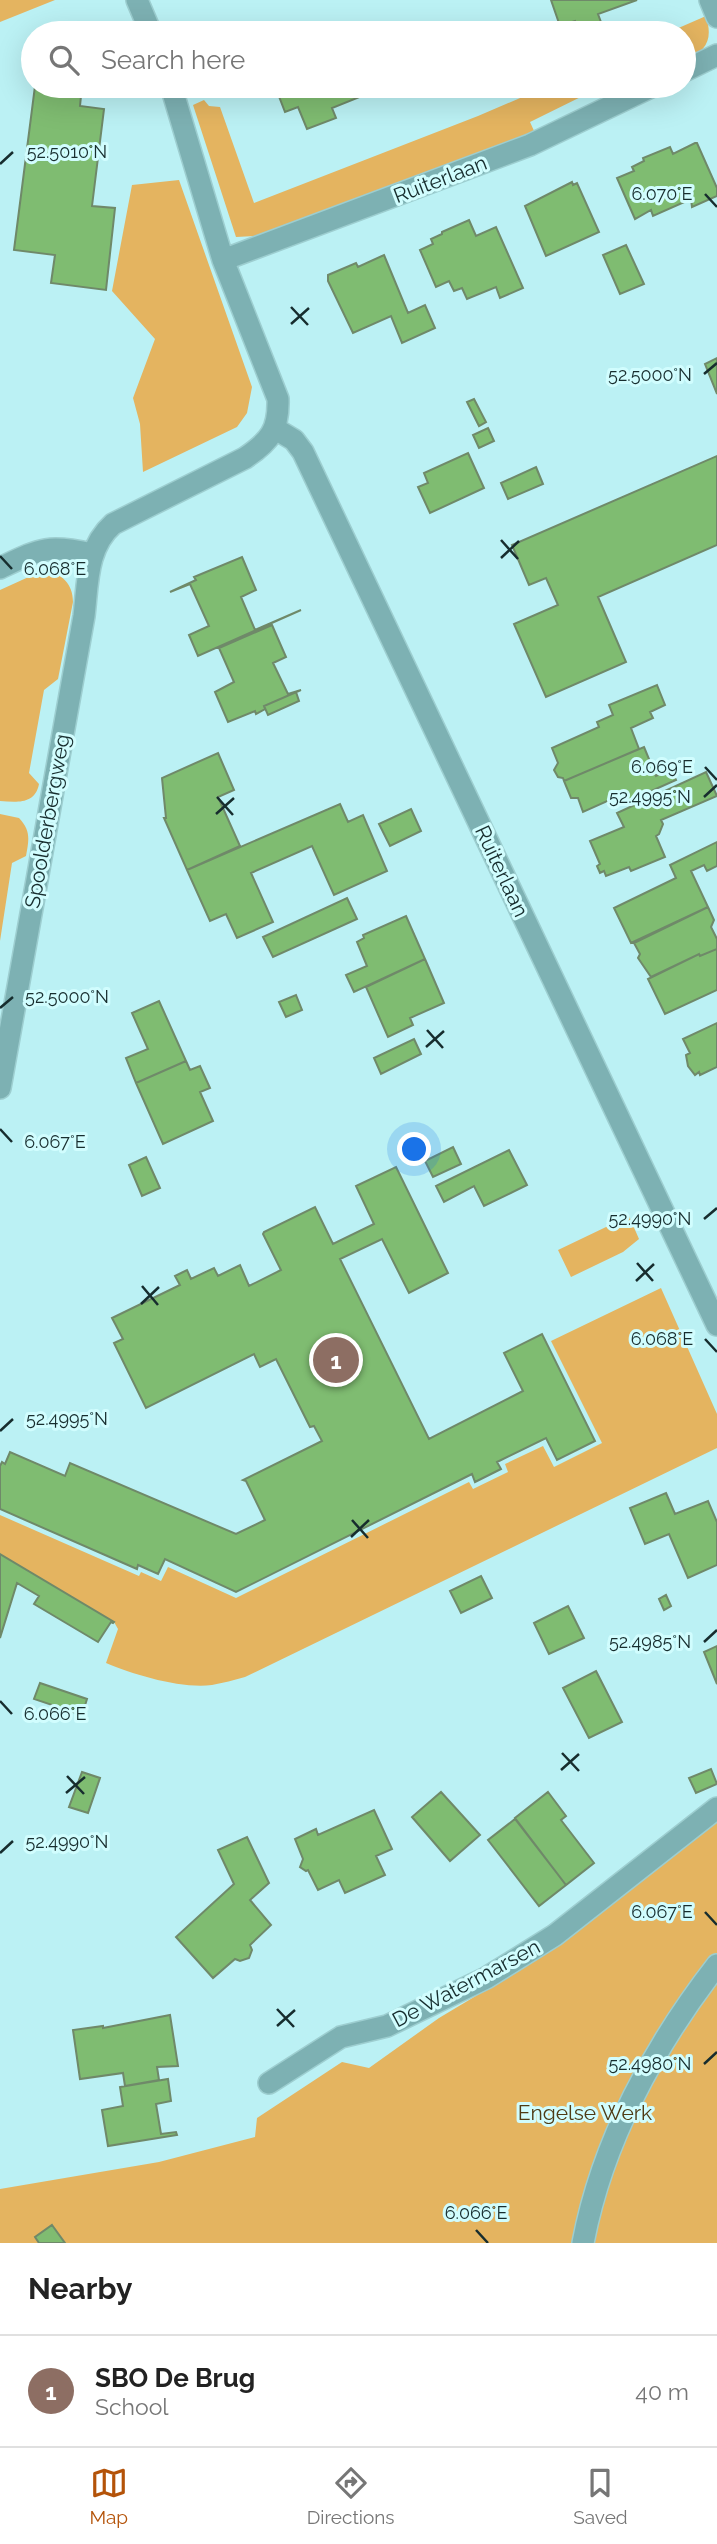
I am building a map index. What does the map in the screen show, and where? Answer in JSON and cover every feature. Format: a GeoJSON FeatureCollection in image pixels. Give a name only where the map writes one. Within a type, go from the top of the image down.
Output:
{"type":"FeatureCollection","features":[{"type":"Feature","properties":{"kind":"street"},"geometry":{"type":"LineString","coordinates":[[137,0],[146,21]]}},
{"type":"Feature","properties":{"kind":"street"},"geometry":{"type":"LineString","coordinates":[[710,0],[717,17]]}},
{"type":"Feature","properties":{"kind":"street"},"geometry":{"type":"LineString","coordinates":[[696,65],[717,55]]}},
{"type":"Feature","properties":{"kind":"street"},"geometry":{"type":"LineString","coordinates":[[175,98],[223,260],[278,399],[278,416],[274,428]]}},
{"type":"Feature","properties":{"kind":"street","name":"Ruiterlaan"},"geometry":{"type":"LineString","coordinates":[[223,260],[530,145],[628,98]]}},
{"type":"Feature","properties":{"kind":"street","name":"Ruiterlaan"},"geometry":{"type":"LineString","coordinates":[[274,428],[294,440],[303,452],[717,1325]]}},
{"type":"Feature","properties":{"kind":"street","name":"Spoolderbergweg"},"geometry":{"type":"LineString","coordinates":[[0,1088],[84,616],[92,554],[106,531],[130,515],[245,458],[270,439],[274,428]]}},
{"type":"Feature","properties":{"kind":"street"},"geometry":{"type":"LineString","coordinates":[[0,568],[35,551],[48,548],[62,547],[92,554]]}},
{"type":"Feature","properties":{"kind":"street","name":"De Watermarsen"},"geometry":{"type":"LineString","coordinates":[[269,2082],[341,2037],[387,2026],[486,1978],[555,1936],[717,1808]]}},
{"type":"Feature","properties":{"kind":"street"},"geometry":{"type":"LineString","coordinates":[[583,2243],[587,2220],[607,2155],[634,2097],[681,2015],[717,1965]]}},
{"type":"Feature","properties":{"kind":"green space"},"geometry":{"type":"Polygon","coordinates":[[[0,0],[55,0],[0,22],[0,0]]]}},
{"type":"Feature","properties":{"kind":"green space"},"geometry":{"type":"Polygon","coordinates":[[[706,16],[709,32],[706,43],[696,55],[696,21],[706,16]]]}},
{"type":"Feature","properties":{"kind":"green space"},"geometry":{"type":"Polygon","coordinates":[[[520,98],[579,98],[530,122],[535,133],[521,140],[255,236],[236,237],[193,105],[204,100],[209,106],[220,107],[254,203],[520,98]]]}},
{"type":"Feature","properties":{"kind":"green space"},"geometry":{"type":"Polygon","coordinates":[[[179,180],[252,387],[247,413],[237,427],[143,472],[140,424],[133,398],[155,339],[112,291],[132,185],[179,180]]]}},
{"type":"Feature","properties":{"kind":"green space"},"geometry":{"type":"Polygon","coordinates":[[[44,570],[65,580],[71,590],[73,602],[58,679],[44,690],[29,773],[39,784],[37,791],[29,799],[18,802],[0,801],[0,590],[44,570]]]}},
{"type":"Feature","properties":{"kind":"green space"},"geometry":{"type":"Polygon","coordinates":[[[0,814],[19,818],[26,827],[28,840],[26,856],[12,863],[0,941],[0,814]]]}},
{"type":"Feature","properties":{"kind":"green space"},"geometry":{"type":"Polygon","coordinates":[[[629,1216],[639,1239],[623,1252],[571,1277],[558,1250],[629,1216]]]}},
{"type":"Feature","properties":{"kind":"green space"},"geometry":{"type":"Polygon","coordinates":[[[661,1288],[717,1414],[717,1448],[245,1677],[212,1685],[187,1685],[144,1676],[106,1663],[118,1629],[114,1622],[0,1554],[0,1515],[139,1576],[141,1572],[161,1581],[168,1567],[236,1598],[469,1482],[473,1489],[508,1472],[505,1464],[543,1446],[554,1467],[602,1443],[551,1341],[661,1288]]]}},
{"type":"Feature","properties":{"kind":"green space","name":"Engelse Werk"},"geometry":{"type":"Polygon","coordinates":[[[717,1820],[717,2243],[0,2243],[0,2189],[159,2162],[255,2137],[257,2118],[342,2062],[369,2068],[439,2018],[549,1952],[717,1820]]]}},
{"type":"Feature","properties":{"kind":"building"},"geometry":{"type":"Polygon","coordinates":[[[551,0],[637,0],[598,14],[601,21],[558,21],[551,0]]]}},
{"type":"Feature","properties":{"kind":"building"},"geometry":{"type":"Polygon","coordinates":[[[33,98],[81,98],[80,106],[104,109],[92,206],[115,208],[106,290],[51,283],[55,255],[14,250],[33,98]]]}},
{"type":"Feature","properties":{"kind":"building"},"geometry":{"type":"Polygon","coordinates":[[[280,98],[357,98],[332,108],[336,118],[307,129],[298,107],[285,112],[280,98]]]}},
{"type":"Feature","properties":{"kind":"building"},"geometry":{"type":"Polygon","coordinates":[[[695,143],[717,188],[717,196],[692,207],[691,199],[653,216],[651,210],[635,219],[617,178],[634,171],[632,167],[644,161],[643,158],[670,147],[673,154],[695,143]]]}},
{"type":"Feature","properties":{"kind":"building"},"geometry":{"type":"Polygon","coordinates":[[[572,182],[573,185],[577,183],[599,232],[546,256],[525,206],[572,182]]]}},
{"type":"Feature","properties":{"kind":"building"},"geometry":{"type":"Polygon","coordinates":[[[469,220],[476,236],[496,227],[523,288],[500,298],[496,287],[467,299],[462,288],[454,291],[449,281],[436,287],[420,250],[433,244],[431,239],[442,232],[469,220]]]}},
{"type":"Feature","properties":{"kind":"building"},"geometry":{"type":"Polygon","coordinates":[[[626,245],[644,284],[620,294],[603,255],[626,245]]]}},
{"type":"Feature","properties":{"kind":"building"},"geometry":{"type":"Polygon","coordinates":[[[384,255],[408,313],[425,305],[435,328],[402,343],[391,316],[353,333],[328,281],[328,275],[356,263],[358,267],[384,255]]]}},
{"type":"Feature","properties":{"kind":"building"},"geometry":{"type":"Polygon","coordinates":[[[717,358],[717,394],[705,364],[717,358]]]}},
{"type":"Feature","properties":{"kind":"building"},"geometry":{"type":"Polygon","coordinates":[[[474,399],[486,422],[479,426],[467,402],[474,399]]]}},
{"type":"Feature","properties":{"kind":"building"},"geometry":{"type":"Polygon","coordinates":[[[488,428],[494,441],[479,448],[473,435],[488,428]]]}},
{"type":"Feature","properties":{"kind":"building"},"geometry":{"type":"Polygon","coordinates":[[[468,453],[484,488],[430,513],[418,487],[428,483],[424,473],[468,453]]]}},
{"type":"Feature","properties":{"kind":"building"},"geometry":{"type":"Polygon","coordinates":[[[717,456],[717,545],[598,597],[626,662],[546,697],[514,624],[558,605],[546,578],[529,585],[512,545],[717,456]]]}},
{"type":"Feature","properties":{"kind":"building"},"geometry":{"type":"Polygon","coordinates":[[[536,467],[543,484],[508,499],[501,483],[536,467]]]}},
{"type":"Feature","properties":{"kind":"building"},"geometry":{"type":"Polygon","coordinates":[[[242,557],[256,590],[241,597],[255,630],[301,610],[198,656],[189,635],[209,626],[190,584],[170,592],[196,580],[194,577],[242,557]]]}},
{"type":"Feature","properties":{"kind":"building"},"geometry":{"type":"Polygon","coordinates":[[[272,625],[286,657],[273,663],[288,694],[301,690],[264,706],[265,709],[256,714],[255,711],[228,722],[215,692],[234,682],[219,648],[272,625]]]}},
{"type":"Feature","properties":{"kind":"building"},"geometry":{"type":"Polygon","coordinates":[[[657,685],[665,705],[650,712],[653,718],[631,728],[639,749],[564,781],[558,777],[554,770],[558,763],[552,748],[599,727],[597,722],[613,715],[609,705],[657,685]]]}},
{"type":"Feature","properties":{"kind":"building"},"geometry":{"type":"Polygon","coordinates":[[[296,692],[299,701],[268,715],[264,706],[296,692]]]}},
{"type":"Feature","properties":{"kind":"building"},"geometry":{"type":"Polygon","coordinates":[[[644,747],[656,776],[671,769],[676,780],[629,801],[625,793],[583,812],[578,798],[571,798],[564,781],[644,747]]]}},
{"type":"Feature","properties":{"kind":"building"},"geometry":{"type":"Polygon","coordinates":[[[218,753],[234,790],[218,797],[240,846],[187,870],[164,818],[162,778],[218,753]]]}},
{"type":"Feature","properties":{"kind":"building"},"geometry":{"type":"Polygon","coordinates":[[[706,772],[717,796],[661,820],[663,824],[656,836],[665,857],[631,871],[629,867],[606,876],[604,871],[600,873],[597,866],[600,864],[590,841],[624,827],[617,813],[706,772]]]}},
{"type":"Feature","properties":{"kind":"building"},"geometry":{"type":"Polygon","coordinates":[[[340,804],[348,822],[363,815],[387,871],[334,895],[312,846],[251,873],[273,922],[237,938],[226,914],[210,921],[187,870],[340,804]]]}},
{"type":"Feature","properties":{"kind":"building"},"geometry":{"type":"Polygon","coordinates":[[[411,809],[421,831],[390,846],[379,824],[411,809]]]}},
{"type":"Feature","properties":{"kind":"building"},"geometry":{"type":"Polygon","coordinates":[[[717,842],[717,866],[707,871],[704,865],[691,871],[708,907],[631,943],[614,908],[676,878],[670,865],[717,842]]]}},
{"type":"Feature","properties":{"kind":"building"},"geometry":{"type":"Polygon","coordinates":[[[347,898],[357,919],[273,957],[263,937],[347,898]]]}},
{"type":"Feature","properties":{"kind":"building"},"geometry":{"type":"Polygon","coordinates":[[[708,907],[714,920],[711,927],[717,939],[717,949],[700,956],[699,954],[651,977],[638,958],[640,954],[634,943],[708,907]]]}},
{"type":"Feature","properties":{"kind":"building"},"geometry":{"type":"Polygon","coordinates":[[[406,916],[425,959],[354,992],[346,975],[367,966],[357,942],[364,938],[363,935],[406,916]]]}},
{"type":"Feature","properties":{"kind":"building"},"geometry":{"type":"Polygon","coordinates":[[[717,949],[717,990],[665,1014],[648,979],[699,954],[700,956],[717,949]]]}},
{"type":"Feature","properties":{"kind":"building"},"geometry":{"type":"Polygon","coordinates":[[[425,959],[444,1003],[410,1018],[413,1025],[388,1037],[366,987],[425,959]]]}},
{"type":"Feature","properties":{"kind":"building"},"geometry":{"type":"Polygon","coordinates":[[[296,995],[302,1010],[286,1017],[279,1002],[296,995]]]}},
{"type":"Feature","properties":{"kind":"building"},"geometry":{"type":"Polygon","coordinates":[[[159,1001],[186,1061],[136,1083],[126,1058],[148,1049],[132,1013],[159,1001]]]}},
{"type":"Feature","properties":{"kind":"building"},"geometry":{"type":"Polygon","coordinates":[[[717,1023],[717,1067],[695,1075],[688,1066],[686,1055],[690,1053],[683,1039],[717,1023]]]}},
{"type":"Feature","properties":{"kind":"building"},"geometry":{"type":"Polygon","coordinates":[[[414,1039],[421,1054],[381,1074],[374,1058],[414,1039]]]}},
{"type":"Feature","properties":{"kind":"building"},"geometry":{"type":"Polygon","coordinates":[[[186,1061],[190,1070],[200,1066],[210,1088],[200,1092],[213,1121],[163,1144],[136,1083],[186,1061]]]}},
{"type":"Feature","properties":{"kind":"building"},"geometry":{"type":"Polygon","coordinates":[[[453,1147],[461,1164],[433,1177],[425,1161],[453,1147]]]}},
{"type":"Feature","properties":{"kind":"building"},"geometry":{"type":"Polygon","coordinates":[[[509,1150],[527,1185],[484,1206],[474,1186],[444,1202],[436,1186],[509,1150]]]}},
{"type":"Feature","properties":{"kind":"building"},"geometry":{"type":"Polygon","coordinates":[[[146,1157],[160,1188],[142,1196],[129,1165],[146,1157]]]}},
{"type":"Feature","properties":{"kind":"building"},"geometry":{"type":"Polygon","coordinates":[[[396,1167],[448,1273],[409,1293],[382,1239],[340,1259],[429,1439],[523,1391],[504,1353],[542,1334],[595,1441],[557,1460],[546,1438],[497,1462],[501,1469],[475,1482],[472,1474],[236,1592],[165,1559],[158,1574],[138,1565],[137,1569],[0,1509],[0,1466],[2,1462],[5,1464],[10,1452],[65,1476],[70,1463],[236,1534],[265,1520],[246,1481],[243,1480],[322,1441],[314,1426],[310,1427],[276,1359],[260,1367],[254,1354],[146,1408],[114,1343],[123,1339],[112,1318],[180,1285],[175,1276],[187,1270],[191,1279],[214,1268],[218,1276],[240,1265],[249,1286],[281,1270],[264,1232],[315,1207],[333,1244],[374,1224],[356,1186],[396,1167]]]}},
{"type":"Feature","properties":{"kind":"building"},"geometry":{"type":"Polygon","coordinates":[[[666,1493],[675,1514],[708,1501],[717,1522],[717,1565],[688,1578],[669,1534],[645,1544],[630,1508],[666,1493]]]}},
{"type":"Feature","properties":{"kind":"building"},"geometry":{"type":"Polygon","coordinates":[[[0,1554],[114,1622],[111,1622],[98,1642],[34,1604],[39,1596],[17,1583],[0,1638],[0,1554]]]}},
{"type":"Feature","properties":{"kind":"building"},"geometry":{"type":"Polygon","coordinates":[[[481,1576],[492,1598],[461,1613],[450,1591],[481,1576]]]}},
{"type":"Feature","properties":{"kind":"building"},"geometry":{"type":"Polygon","coordinates":[[[666,1595],[671,1606],[664,1610],[659,1599],[666,1595]]]}},
{"type":"Feature","properties":{"kind":"building"},"geometry":{"type":"Polygon","coordinates":[[[568,1606],[584,1638],[549,1654],[534,1623],[568,1606]]]}},
{"type":"Feature","properties":{"kind":"building"},"geometry":{"type":"Polygon","coordinates":[[[717,1646],[717,1684],[704,1652],[717,1646]]]}},
{"type":"Feature","properties":{"kind":"building"},"geometry":{"type":"Polygon","coordinates":[[[596,1671],[622,1722],[589,1738],[563,1688],[596,1671]]]}},
{"type":"Feature","properties":{"kind":"building"},"geometry":{"type":"Polygon","coordinates":[[[40,1683],[87,1699],[82,1715],[34,1699],[40,1683]]]}},
{"type":"Feature","properties":{"kind":"building"},"geometry":{"type":"Polygon","coordinates":[[[711,1769],[717,1784],[696,1793],[689,1778],[711,1769]]]}},
{"type":"Feature","properties":{"kind":"building"},"geometry":{"type":"Polygon","coordinates":[[[82,1772],[100,1778],[88,1813],[69,1807],[82,1772]]]}},
{"type":"Feature","properties":{"kind":"building"},"geometry":{"type":"Polygon","coordinates":[[[441,1792],[480,1835],[450,1861],[412,1817],[441,1792]]]}},
{"type":"Feature","properties":{"kind":"building"},"geometry":{"type":"Polygon","coordinates":[[[548,1792],[566,1816],[561,1820],[594,1863],[566,1885],[515,1818],[548,1792]]]}},
{"type":"Feature","properties":{"kind":"building"},"geometry":{"type":"Polygon","coordinates":[[[374,1810],[392,1849],[376,1856],[385,1875],[345,1893],[339,1880],[318,1890],[308,1870],[300,1867],[303,1859],[295,1839],[316,1829],[318,1835],[374,1810]]]}},
{"type":"Feature","properties":{"kind":"building"},"geometry":{"type":"Polygon","coordinates":[[[515,1819],[566,1885],[539,1906],[488,1840],[515,1819]]]}},
{"type":"Feature","properties":{"kind":"building"},"geometry":{"type":"Polygon","coordinates":[[[247,1837],[269,1883],[250,1900],[271,1925],[250,1945],[252,1950],[249,1958],[240,1961],[235,1959],[213,1978],[176,1937],[234,1884],[218,1850],[247,1837]]]}},
{"type":"Feature","properties":{"kind":"building"},"geometry":{"type":"Polygon","coordinates":[[[170,2015],[178,2066],[157,2067],[159,2080],[125,2086],[123,2073],[80,2079],[73,2030],[103,2028],[170,2015]]]}},
{"type":"Feature","properties":{"kind":"building"},"geometry":{"type":"Polygon","coordinates":[[[168,2079],[171,2101],[156,2104],[161,2134],[176,2132],[177,2135],[108,2146],[102,2110],[123,2106],[120,2087],[168,2079]]]}},
{"type":"Feature","properties":{"kind":"building"},"geometry":{"type":"Polygon","coordinates":[[[52,2225],[65,2243],[39,2243],[35,2237],[52,2225]]]}},
{"type":"Feature","properties":{"kind":"place","name":"SBO De Brug"},"geometry":{"type":"Point","coordinates":[336,1360]}}]}
